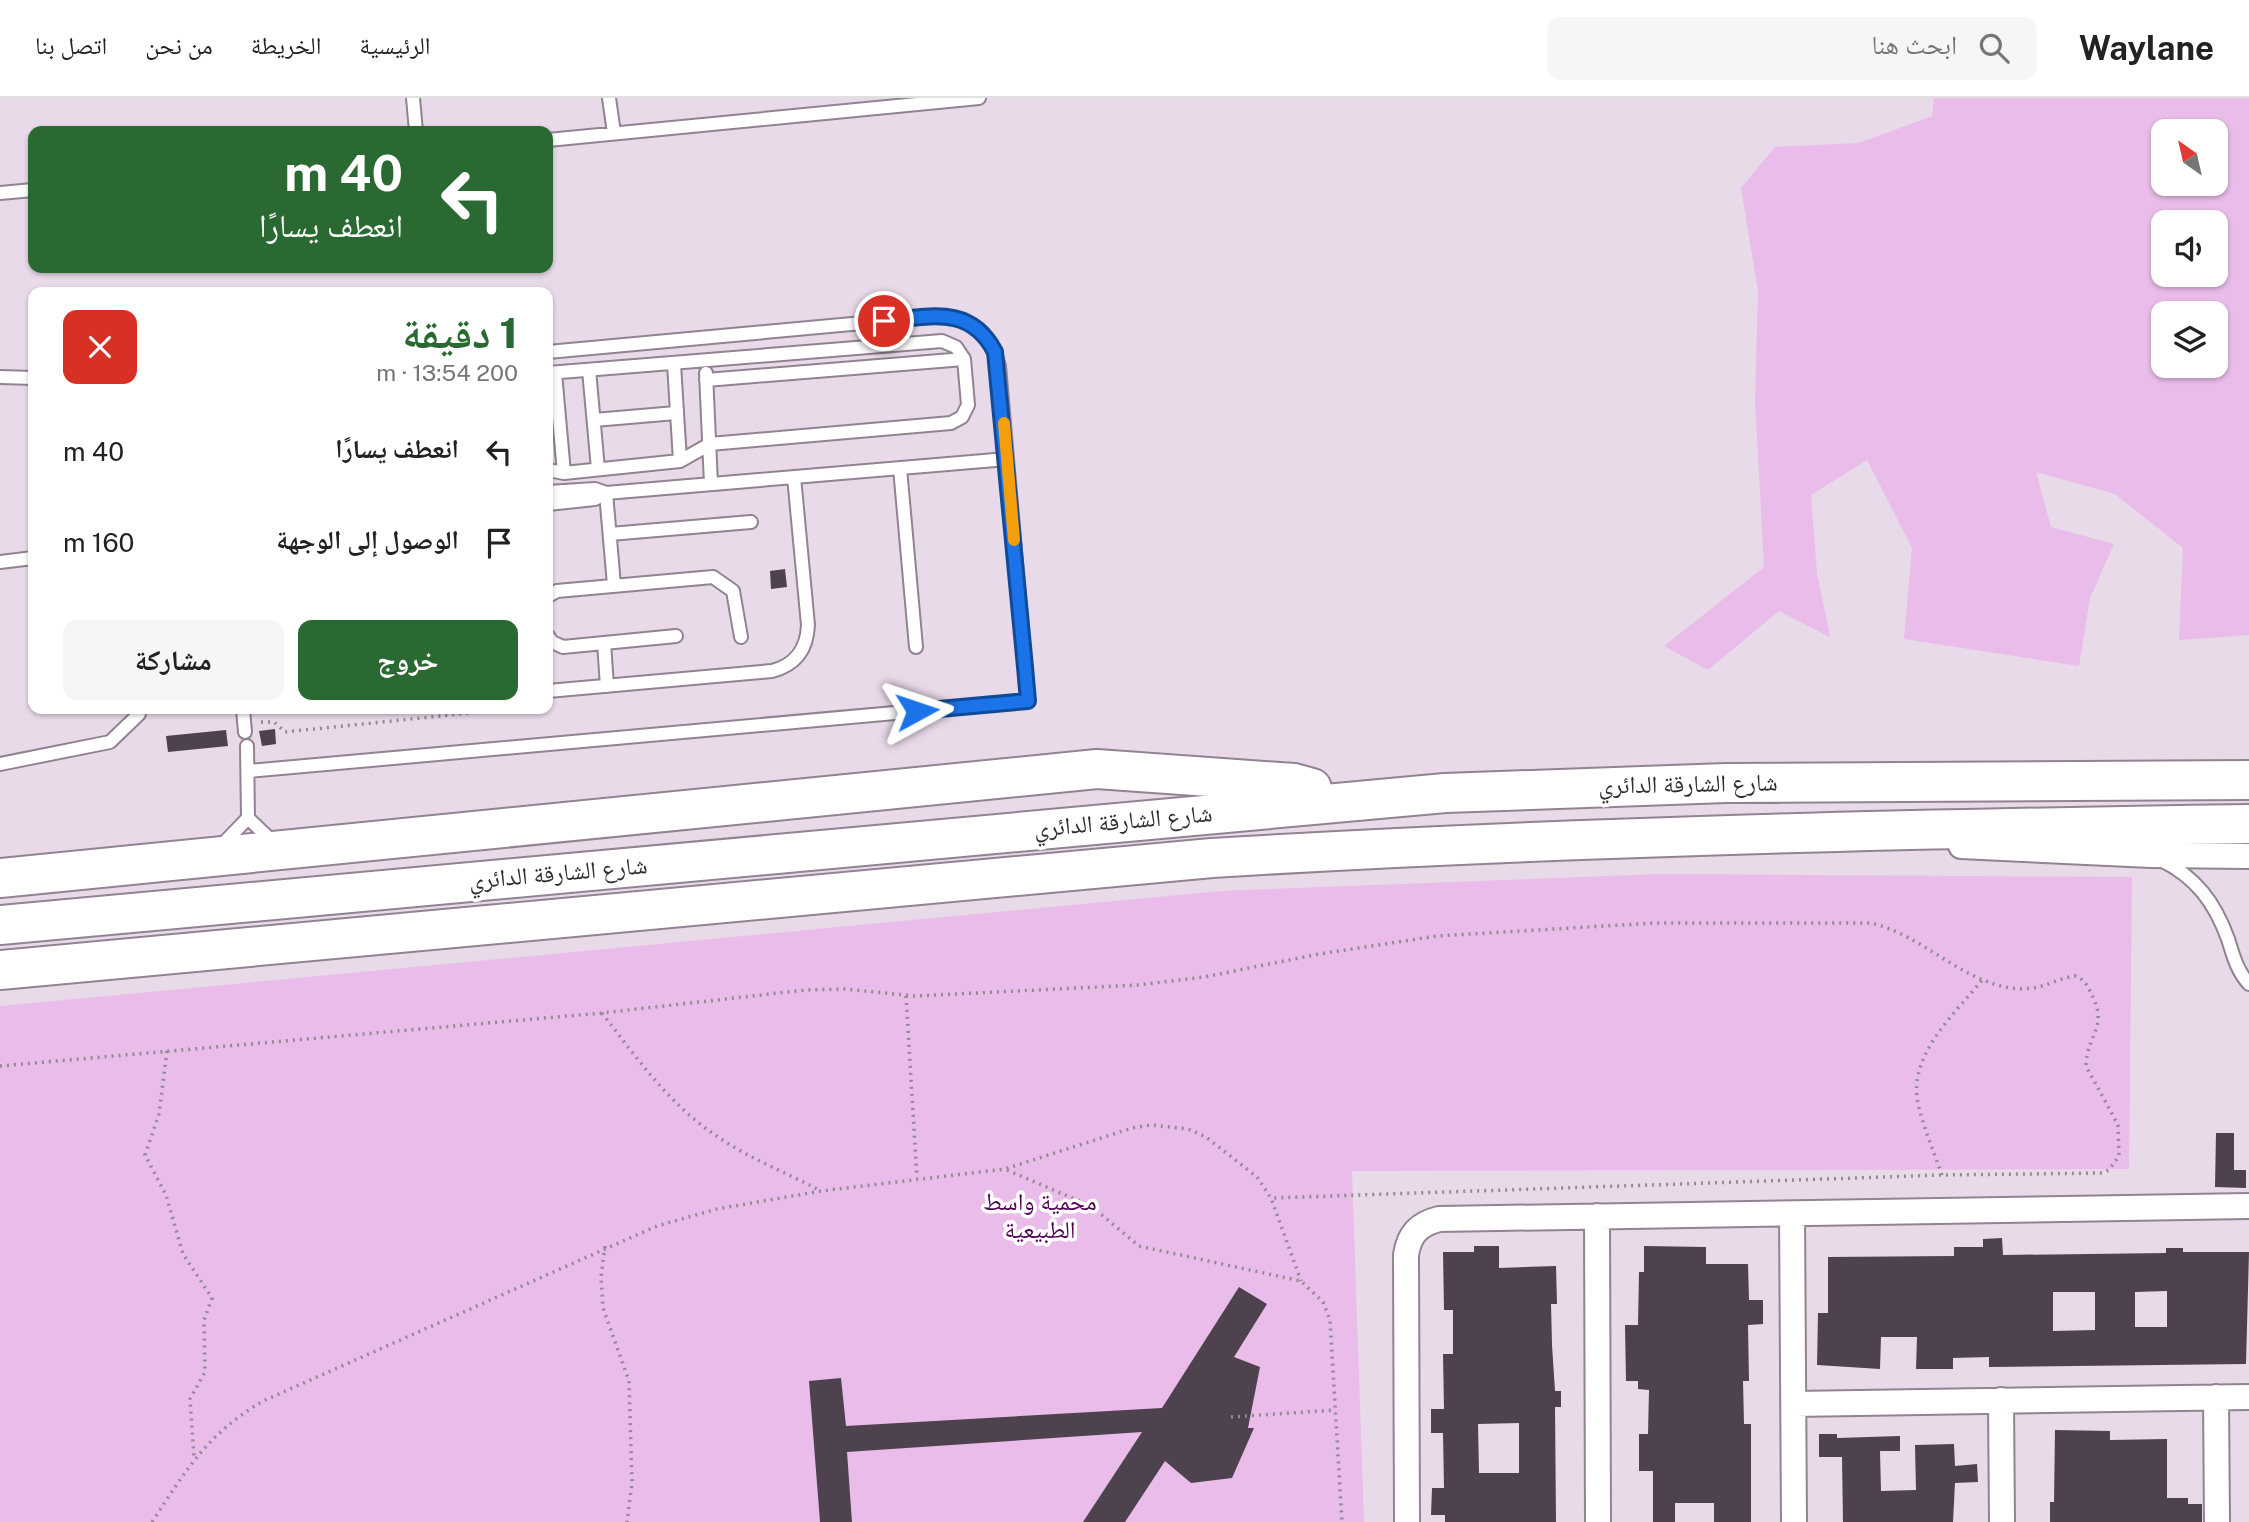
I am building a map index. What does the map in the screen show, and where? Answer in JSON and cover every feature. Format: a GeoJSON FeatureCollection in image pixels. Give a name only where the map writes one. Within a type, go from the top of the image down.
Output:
{"type":"FeatureCollection","features":[{"type":"Feature","properties":{"kind":"highway"},"geometry":{"type":"LineString","coordinates":[[0,878],[1097,769],[1294,783],[1351,800]]}},
{"type":"Feature","properties":{"kind":"highway","name":"شارع الشارقة الدائري"},"geometry":{"type":"LineString","coordinates":[[0,925],[1351,800],[1632,785],[2249,779]]}},
{"type":"Feature","properties":{"kind":"highway","name":"شارع الشارقة الدائري"},"geometry":{"type":"LineString","coordinates":[[0,970],[1212,858],[1414,846],[2249,824]]}},
{"type":"Feature","properties":{"kind":"street"},"geometry":{"type":"LineString","coordinates":[[1842,833],[1928,844],[2151,855],[2249,856]]}},
{"type":"Feature","properties":{"kind":"street"},"geometry":{"type":"LineString","coordinates":[[1407,1522],[1406,1255],[1412,1234],[1420,1226],[1439,1219],[2249,1206]]}},
{"type":"Feature","properties":{"kind":"street"},"geometry":{"type":"LineString","coordinates":[[1792,1213],[1794,1522]]}},
{"type":"Feature","properties":{"kind":"street"},"geometry":{"type":"LineString","coordinates":[[1597,1216],[1598,1522]]}},
{"type":"Feature","properties":{"kind":"street"},"geometry":{"type":"LineString","coordinates":[[1794,1404],[2249,1396]]}},
{"type":"Feature","properties":{"kind":"street"},"geometry":{"type":"LineString","coordinates":[[2216,1397],[2217,1522]]}},
{"type":"Feature","properties":{"kind":"street"},"geometry":{"type":"LineString","coordinates":[[2001,1400],[2002,1522]]}},
{"type":"Feature","properties":{"kind":"lane"},"geometry":{"type":"LineString","coordinates":[[413,98],[416,126]]}},
{"type":"Feature","properties":{"kind":"lane"},"geometry":{"type":"LineString","coordinates":[[609,98],[614,133]]}},
{"type":"Feature","properties":{"kind":"lane"},"geometry":{"type":"LineString","coordinates":[[553,139],[979,98]]}},
{"type":"Feature","properties":{"kind":"lane"},"geometry":{"type":"LineString","coordinates":[[0,193],[28,190]]}},
{"type":"Feature","properties":{"kind":"lane"},"geometry":{"type":"LineString","coordinates":[[249,771],[1028,701],[995,352],[979,328],[960,319],[939,316],[553,352]]}},
{"type":"Feature","properties":{"kind":"lane"},"geometry":{"type":"LineString","coordinates":[[553,373],[942,341],[956,347],[964,359],[968,405],[957,421],[710,444],[680,461],[564,473],[553,471]]}},
{"type":"Feature","properties":{"kind":"lane"},"geometry":{"type":"LineString","coordinates":[[635,344],[636,366]]}},
{"type":"Feature","properties":{"kind":"lane"},"geometry":{"type":"LineString","coordinates":[[706,380],[964,359]]}},
{"type":"Feature","properties":{"kind":"lane"},"geometry":{"type":"LineString","coordinates":[[705,360],[711,484]]}},
{"type":"Feature","properties":{"kind":"lane"},"geometry":{"type":"LineString","coordinates":[[674,364],[680,461]]}},
{"type":"Feature","properties":{"kind":"lane"},"geometry":{"type":"LineString","coordinates":[[589,370],[598,470]]}},
{"type":"Feature","properties":{"kind":"lane"},"geometry":{"type":"LineString","coordinates":[[0,377],[28,378]]}},
{"type":"Feature","properties":{"kind":"lane"},"geometry":{"type":"LineString","coordinates":[[553,388],[564,473]]}},
{"type":"Feature","properties":{"kind":"lane"},"geometry":{"type":"LineString","coordinates":[[594,420],[677,413]]}},
{"type":"Feature","properties":{"kind":"lane"},"geometry":{"type":"LineString","coordinates":[[553,503],[595,499],[606,493],[1007,459]]}},
{"type":"Feature","properties":{"kind":"lane"},"geometry":{"type":"LineString","coordinates":[[901,468],[916,647]]}},
{"type":"Feature","properties":{"kind":"lane"},"geometry":{"type":"LineString","coordinates":[[553,691],[772,671],[782,669],[799,656],[805,647],[808,625],[794,477]]}},
{"type":"Feature","properties":{"kind":"lane"},"geometry":{"type":"LineString","coordinates":[[553,492],[595,489],[606,493]]}},
{"type":"Feature","properties":{"kind":"lane"},"geometry":{"type":"LineString","coordinates":[[606,493],[614,585]]}},
{"type":"Feature","properties":{"kind":"lane"},"geometry":{"type":"LineString","coordinates":[[610,534],[751,522]]}},
{"type":"Feature","properties":{"kind":"lane"},"geometry":{"type":"LineString","coordinates":[[0,562],[28,559]]}},
{"type":"Feature","properties":{"kind":"lane"},"geometry":{"type":"LineString","coordinates":[[553,593],[713,577],[721,580],[736,599],[741,637]]}},
{"type":"Feature","properties":{"kind":"lane"},"geometry":{"type":"LineString","coordinates":[[553,640],[563,647],[676,636]]}},
{"type":"Feature","properties":{"kind":"lane"},"geometry":{"type":"LineString","coordinates":[[604,643],[607,686]]}},
{"type":"Feature","properties":{"kind":"lane"},"geometry":{"type":"LineString","coordinates":[[0,764],[110,742],[139,714]]}},
{"type":"Feature","properties":{"kind":"lane"},"geometry":{"type":"LineString","coordinates":[[244,714],[245,727]]}},
{"type":"Feature","properties":{"kind":"lane"},"geometry":{"type":"LineString","coordinates":[[247,746],[248,818],[264,836],[282,848]]}},
{"type":"Feature","properties":{"kind":"lane"},"geometry":{"type":"LineString","coordinates":[[209,856],[248,818]]}},
{"type":"Feature","properties":{"kind":"lane"},"geometry":{"type":"LineString","coordinates":[[2151,855],[2185,874],[2210,901],[2238,969],[2249,984]]}},
{"type":"Feature","properties":{"kind":"path"},"geometry":{"type":"LineString","coordinates":[[245,727],[274,722],[285,732],[481,714]]}},
{"type":"Feature","properties":{"kind":"path"},"geometry":{"type":"LineString","coordinates":[[0,1066],[602,1013],[805,990],[845,989],[906,996],[1138,985],[1204,977],[1319,954],[1437,936],[1655,923],[1870,923],[1893,929],[1983,979],[2015,987],[2033,988],[2075,976],[2086,982],[2098,1005],[2100,1017],[2085,1066],[2116,1117],[2119,1156],[2116,1164],[2102,1173],[1942,1175],[1271,1198]]}},
{"type":"Feature","properties":{"kind":"path"},"geometry":{"type":"LineString","coordinates":[[1942,1175],[1918,1107],[1918,1071],[1925,1053],[1983,979]]}},
{"type":"Feature","properties":{"kind":"path"},"geometry":{"type":"LineString","coordinates":[[906,996],[918,1178]]}},
{"type":"Feature","properties":{"kind":"path"},"geometry":{"type":"LineString","coordinates":[[602,1013],[658,1084],[695,1120],[725,1141],[821,1191]]}},
{"type":"Feature","properties":{"kind":"path"},"geometry":{"type":"LineString","coordinates":[[167,1051],[159,1114],[145,1155],[166,1195],[183,1254],[212,1298],[204,1320],[205,1372],[190,1399],[194,1458]]}},
{"type":"Feature","properties":{"kind":"path"},"geometry":{"type":"LineString","coordinates":[[152,1522],[194,1458],[217,1432],[263,1401],[605,1246],[687,1217],[821,1191],[1005,1169],[1132,1128],[1167,1126],[1206,1137],[1257,1177],[1271,1198],[1301,1281]]}},
{"type":"Feature","properties":{"kind":"path"},"geometry":{"type":"LineString","coordinates":[[1005,1169],[1091,1206],[1139,1246],[1301,1281],[1317,1294],[1328,1311],[1342,1522]]}},
{"type":"Feature","properties":{"kind":"path"},"geometry":{"type":"LineString","coordinates":[[605,1246],[601,1277],[603,1308],[629,1381],[632,1483],[627,1522]]}},
{"type":"Feature","properties":{"kind":"path"},"geometry":{"type":"LineString","coordinates":[[1231,1417],[1335,1410]]}},
{"type":"Feature","properties":{"kind":"green space"},"geometry":{"type":"Polygon","coordinates":[[[1934,98],[2249,98],[2249,635],[2179,640],[2183,548],[2115,494],[2036,472],[2051,527],[2114,544],[2090,598],[2079,666],[1904,639],[1912,548],[1867,460],[1811,495],[1817,573],[1830,637],[1779,611],[1708,670],[1664,646],[1764,567],[1755,400],[1758,291],[1741,188],[1775,147],[1859,143],[1932,116],[1934,98]]]}},
{"type":"Feature","properties":{"kind":"green space","name":"محمية واسط الطبيعية"},"geometry":{"type":"Polygon","coordinates":[[[1659,874],[2132,877],[2129,1169],[1352,1171],[1364,1522],[0,1522],[0,1006],[1221,891],[1659,874]]]}},
{"type":"Feature","properties":{"kind":"building"},"geometry":{"type":"Polygon","coordinates":[[[785,569],[787,587],[771,589],[770,571],[785,569]]]}},
{"type":"Feature","properties":{"kind":"building"},"geometry":{"type":"Polygon","coordinates":[[[275,729],[276,744],[262,746],[259,731],[275,729]]]}},
{"type":"Feature","properties":{"kind":"building"},"geometry":{"type":"Polygon","coordinates":[[[226,730],[228,746],[168,752],[166,736],[226,730]]]}},
{"type":"Feature","properties":{"kind":"building"},"geometry":{"type":"Polygon","coordinates":[[[2216,1133],[2234,1133],[2234,1170],[2246,1170],[2246,1188],[2215,1187],[2216,1133]]]}},
{"type":"Feature","properties":{"kind":"building"},"geometry":{"type":"Polygon","coordinates":[[[2002,1238],[2003,1255],[2166,1253],[2166,1248],[2183,1248],[2183,1252],[2249,1252],[2246,1364],[1989,1367],[1989,1357],[1953,1358],[1953,1369],[1916,1369],[1917,1337],[1881,1337],[1880,1369],[1817,1365],[1818,1313],[1828,1313],[1828,1257],[1954,1256],[1954,1247],[1983,1247],[1983,1239],[2002,1238]],[[2167,1291],[2135,1292],[2135,1327],[2167,1327],[2167,1291]],[[2053,1292],[2053,1331],[2095,1330],[2095,1292],[2053,1292]]]}},
{"type":"Feature","properties":{"kind":"building"},"geometry":{"type":"Polygon","coordinates":[[[1474,1246],[1499,1246],[1499,1268],[1556,1266],[1557,1304],[1551,1304],[1552,1345],[1555,1391],[1561,1391],[1561,1407],[1555,1407],[1556,1522],[1445,1522],[1445,1515],[1431,1515],[1432,1488],[1444,1488],[1443,1433],[1431,1433],[1431,1409],[1444,1409],[1443,1354],[1453,1354],[1453,1310],[1444,1310],[1443,1252],[1474,1252],[1474,1246]],[[1519,1423],[1478,1424],[1479,1473],[1519,1473],[1519,1423]]]}},
{"type":"Feature","properties":{"kind":"building"},"geometry":{"type":"Polygon","coordinates":[[[1644,1246],[1706,1247],[1706,1264],[1748,1264],[1749,1300],[1763,1300],[1763,1324],[1748,1325],[1749,1381],[1743,1381],[1744,1424],[1751,1424],[1751,1522],[1714,1522],[1714,1503],[1675,1503],[1675,1522],[1653,1522],[1653,1471],[1639,1471],[1639,1434],[1648,1434],[1649,1390],[1638,1389],[1638,1381],[1626,1381],[1625,1325],[1638,1325],[1639,1272],[1644,1272],[1644,1246]]]}},
{"type":"Feature","properties":{"kind":"building"},"geometry":{"type":"Polygon","coordinates":[[[1239,1287],[1267,1304],[1234,1357],[1260,1367],[1248,1428],[1254,1428],[1232,1478],[1191,1483],[1165,1461],[1125,1522],[1083,1522],[1142,1432],[847,1452],[852,1522],[820,1522],[809,1381],[841,1378],[846,1426],[1162,1408],[1239,1287]]]}},
{"type":"Feature","properties":{"kind":"building"},"geometry":{"type":"Polygon","coordinates":[[[2055,1430],[2110,1431],[2110,1440],[2167,1439],[2167,1498],[2188,1498],[2188,1504],[2202,1504],[2202,1522],[2050,1522],[2050,1502],[2054,1502],[2055,1430]]]}},
{"type":"Feature","properties":{"kind":"building"},"geometry":{"type":"Polygon","coordinates":[[[1819,1434],[1837,1434],[1837,1438],[1900,1436],[1900,1451],[1880,1451],[1881,1491],[1916,1490],[1915,1445],[1954,1444],[1955,1466],[1977,1464],[1978,1482],[1955,1483],[1953,1522],[1843,1522],[1842,1457],[1819,1457],[1819,1434]]]}},
{"type":"Feature","properties":{"kind":"slow traffic"},"geometry":{"type":"LineString","coordinates":[[1004,423],[1014,540]]}},
{"type":"Feature","properties":{"kind":"route"},"geometry":{"type":"LineString","coordinates":[[884,321],[953,317],[979,328],[989,339],[995,352],[999,366],[1028,701],[917,711]]}}]}
